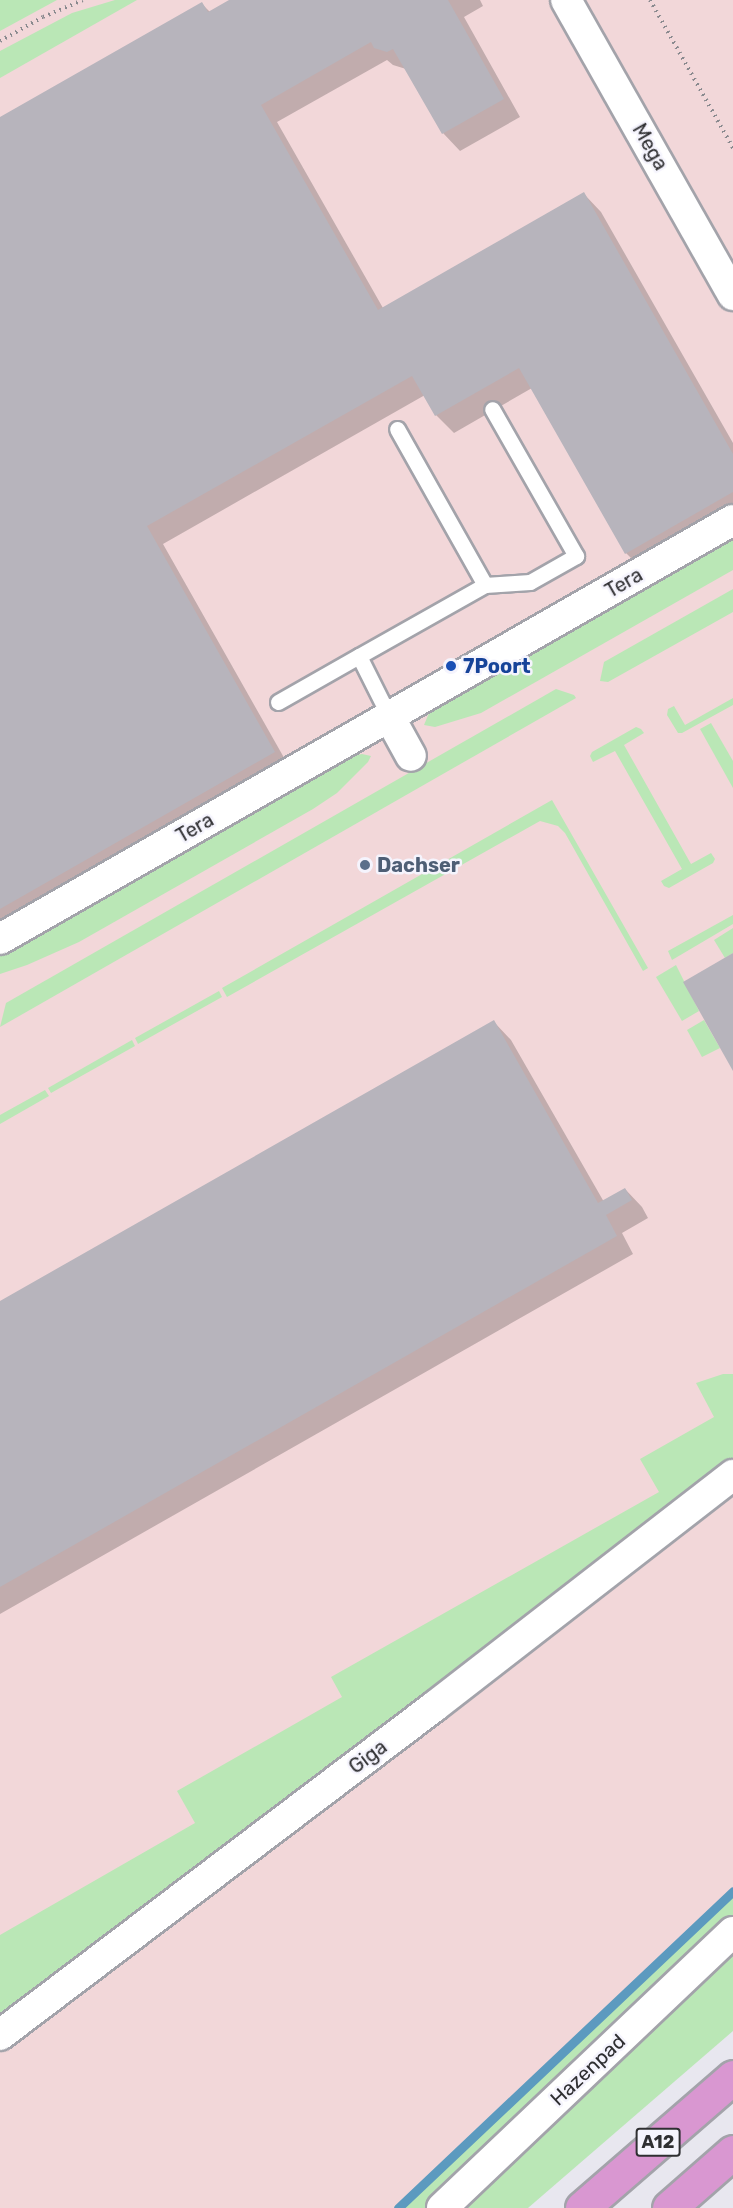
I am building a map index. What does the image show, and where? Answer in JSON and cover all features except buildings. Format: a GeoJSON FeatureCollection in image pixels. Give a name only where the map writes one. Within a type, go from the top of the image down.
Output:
{"type":"FeatureCollection","features":[{"type":"Feature","properties":{"kind":"highway","name":"A12"},"geometry":{"type":"LineString","coordinates":[[582,2208],[733,2077]]}},
{"type":"Feature","properties":{"kind":"highway"},"geometry":{"type":"LineString","coordinates":[[669,2208],[733,2152]]}},
{"type":"Feature","properties":{"kind":"street","name":"Mega"},"geometry":{"type":"LineString","coordinates":[[566,0],[733,295]]}},
{"type":"Feature","properties":{"kind":"street","name":"Tera"},"geometry":{"type":"LineString","coordinates":[[0,939],[390,718],[733,519]]}},
{"type":"Feature","properties":{"kind":"street"},"geometry":{"type":"LineString","coordinates":[[390,718],[411,756]]}},
{"type":"Feature","properties":{"kind":"street","name":"Giga"},"geometry":{"type":"LineString","coordinates":[[0,2035],[435,1706],[733,1475]]}},
{"type":"Feature","properties":{"kind":"street","name":"Hazenpad"},"geometry":{"type":"LineString","coordinates":[[442,2208],[733,1932]]}},
{"type":"Feature","properties":{"kind":"lane"},"geometry":{"type":"LineString","coordinates":[[278,702],[485,585],[530,582],[576,556],[492,409]]}},
{"type":"Feature","properties":{"kind":"lane"},"geometry":{"type":"LineString","coordinates":[[397,429],[485,585]]}},
{"type":"Feature","properties":{"kind":"lane"},"geometry":{"type":"LineString","coordinates":[[359,656],[390,718]]}},
{"type":"Feature","properties":{"kind":"path"},"geometry":{"type":"LineString","coordinates":[[0,41],[42,17],[83,0]]}},
{"type":"Feature","properties":{"kind":"path"},"geometry":{"type":"LineString","coordinates":[[650,0],[733,148]]}},
{"type":"Feature","properties":{"kind":"shaded area","name":"7Poort"},"geometry":{"type":"Polygon","coordinates":[[[0,0],[733,0],[733,1891],[398,2208],[0,2208],[0,0]]]}},
{"type":"Feature","properties":{"kind":"green space"},"geometry":{"type":"Polygon","coordinates":[[[0,0],[57,0],[0,31],[0,0]]]}},
{"type":"Feature","properties":{"kind":"green space"},"geometry":{"type":"Polygon","coordinates":[[[115,0],[137,0],[0,78],[0,51],[72,13],[115,0]]]}},
{"type":"Feature","properties":{"kind":"green space"},"geometry":{"type":"Polygon","coordinates":[[[733,529],[733,570],[481,713],[435,727],[424,725],[429,713],[439,702],[733,529]]]}},
{"type":"Feature","properties":{"kind":"green space"},"geometry":{"type":"Polygon","coordinates":[[[733,589],[733,612],[608,682],[600,681],[604,662],[733,589]]]}},
{"type":"Feature","properties":{"kind":"green space"},"geometry":{"type":"Polygon","coordinates":[[[556,689],[574,695],[576,698],[0,1027],[6,1003],[556,689]]]}},
{"type":"Feature","properties":{"kind":"green space"},"geometry":{"type":"Polygon","coordinates":[[[733,698],[733,705],[682,733],[678,733],[667,715],[668,709],[674,706],[685,725],[733,698]]]}},
{"type":"Feature","properties":{"kind":"green space"},"geometry":{"type":"Polygon","coordinates":[[[711,723],[733,761],[733,788],[700,729],[711,723]]]}},
{"type":"Feature","properties":{"kind":"green space"},"geometry":{"type":"Polygon","coordinates":[[[636,727],[644,733],[624,745],[691,864],[711,853],[715,859],[713,863],[669,888],[661,881],[682,869],[615,751],[593,762],[590,756],[592,752],[636,727]]]}},
{"type":"Feature","properties":{"kind":"green space"},"geometry":{"type":"Polygon","coordinates":[[[362,754],[371,756],[368,762],[337,793],[313,809],[79,942],[0,974],[0,956],[9,947],[345,757],[362,754]]]}},
{"type":"Feature","properties":{"kind":"green space"},"geometry":{"type":"Polygon","coordinates":[[[552,800],[648,968],[643,971],[565,833],[558,826],[540,821],[227,997],[222,988],[552,800]]]}},
{"type":"Feature","properties":{"kind":"green space"},"geometry":{"type":"Polygon","coordinates":[[[733,915],[733,924],[672,960],[668,951],[733,915]]]}},
{"type":"Feature","properties":{"kind":"green space"},"geometry":{"type":"Polygon","coordinates":[[[733,928],[733,953],[725,958],[714,940],[733,928]]]}},
{"type":"Feature","properties":{"kind":"green space"},"geometry":{"type":"Polygon","coordinates":[[[676,965],[699,1011],[682,1021],[656,977],[676,965]]]}},
{"type":"Feature","properties":{"kind":"green space"},"geometry":{"type":"Polygon","coordinates":[[[219,991],[222,997],[138,1044],[135,1038],[219,991]]]}},
{"type":"Feature","properties":{"kind":"green space"},"geometry":{"type":"Polygon","coordinates":[[[704,1020],[720,1048],[702,1057],[687,1030],[704,1020]]]}},
{"type":"Feature","properties":{"kind":"green space"},"geometry":{"type":"Polygon","coordinates":[[[132,1040],[135,1046],[51,1093],[48,1088],[132,1040]]]}},
{"type":"Feature","properties":{"kind":"green space"},"geometry":{"type":"Polygon","coordinates":[[[45,1090],[49,1096],[0,1124],[0,1115],[45,1090]]]}},
{"type":"Feature","properties":{"kind":"green space"},"geometry":{"type":"Polygon","coordinates":[[[723,1374],[733,1374],[733,1458],[0,2019],[0,1935],[195,1823],[177,1791],[342,1697],[331,1677],[659,1492],[640,1459],[714,1417],[696,1383],[723,1374]]]}},
{"type":"Feature","properties":{"kind":"green space"},"geometry":{"type":"Polygon","coordinates":[[[733,1891],[733,1924],[431,2208],[398,2208],[733,1891]]]}},
{"type":"Feature","properties":{"kind":"green space"},"geometry":{"type":"Polygon","coordinates":[[[733,1942],[733,2031],[528,2208],[454,2208],[733,1942]]]}},
{"type":"Feature","properties":{"kind":"waterway"},"geometry":{"type":"LineString","coordinates":[[398,2208],[733,1891]]}},
{"type":"Feature","properties":{"kind":"place","name":"7Poort"},"geometry":{"type":"Point","coordinates":[451,666]}},
{"type":"Feature","properties":{"kind":"place","name":"Dachser"},"geometry":{"type":"Point","coordinates":[365,865]}}]}
